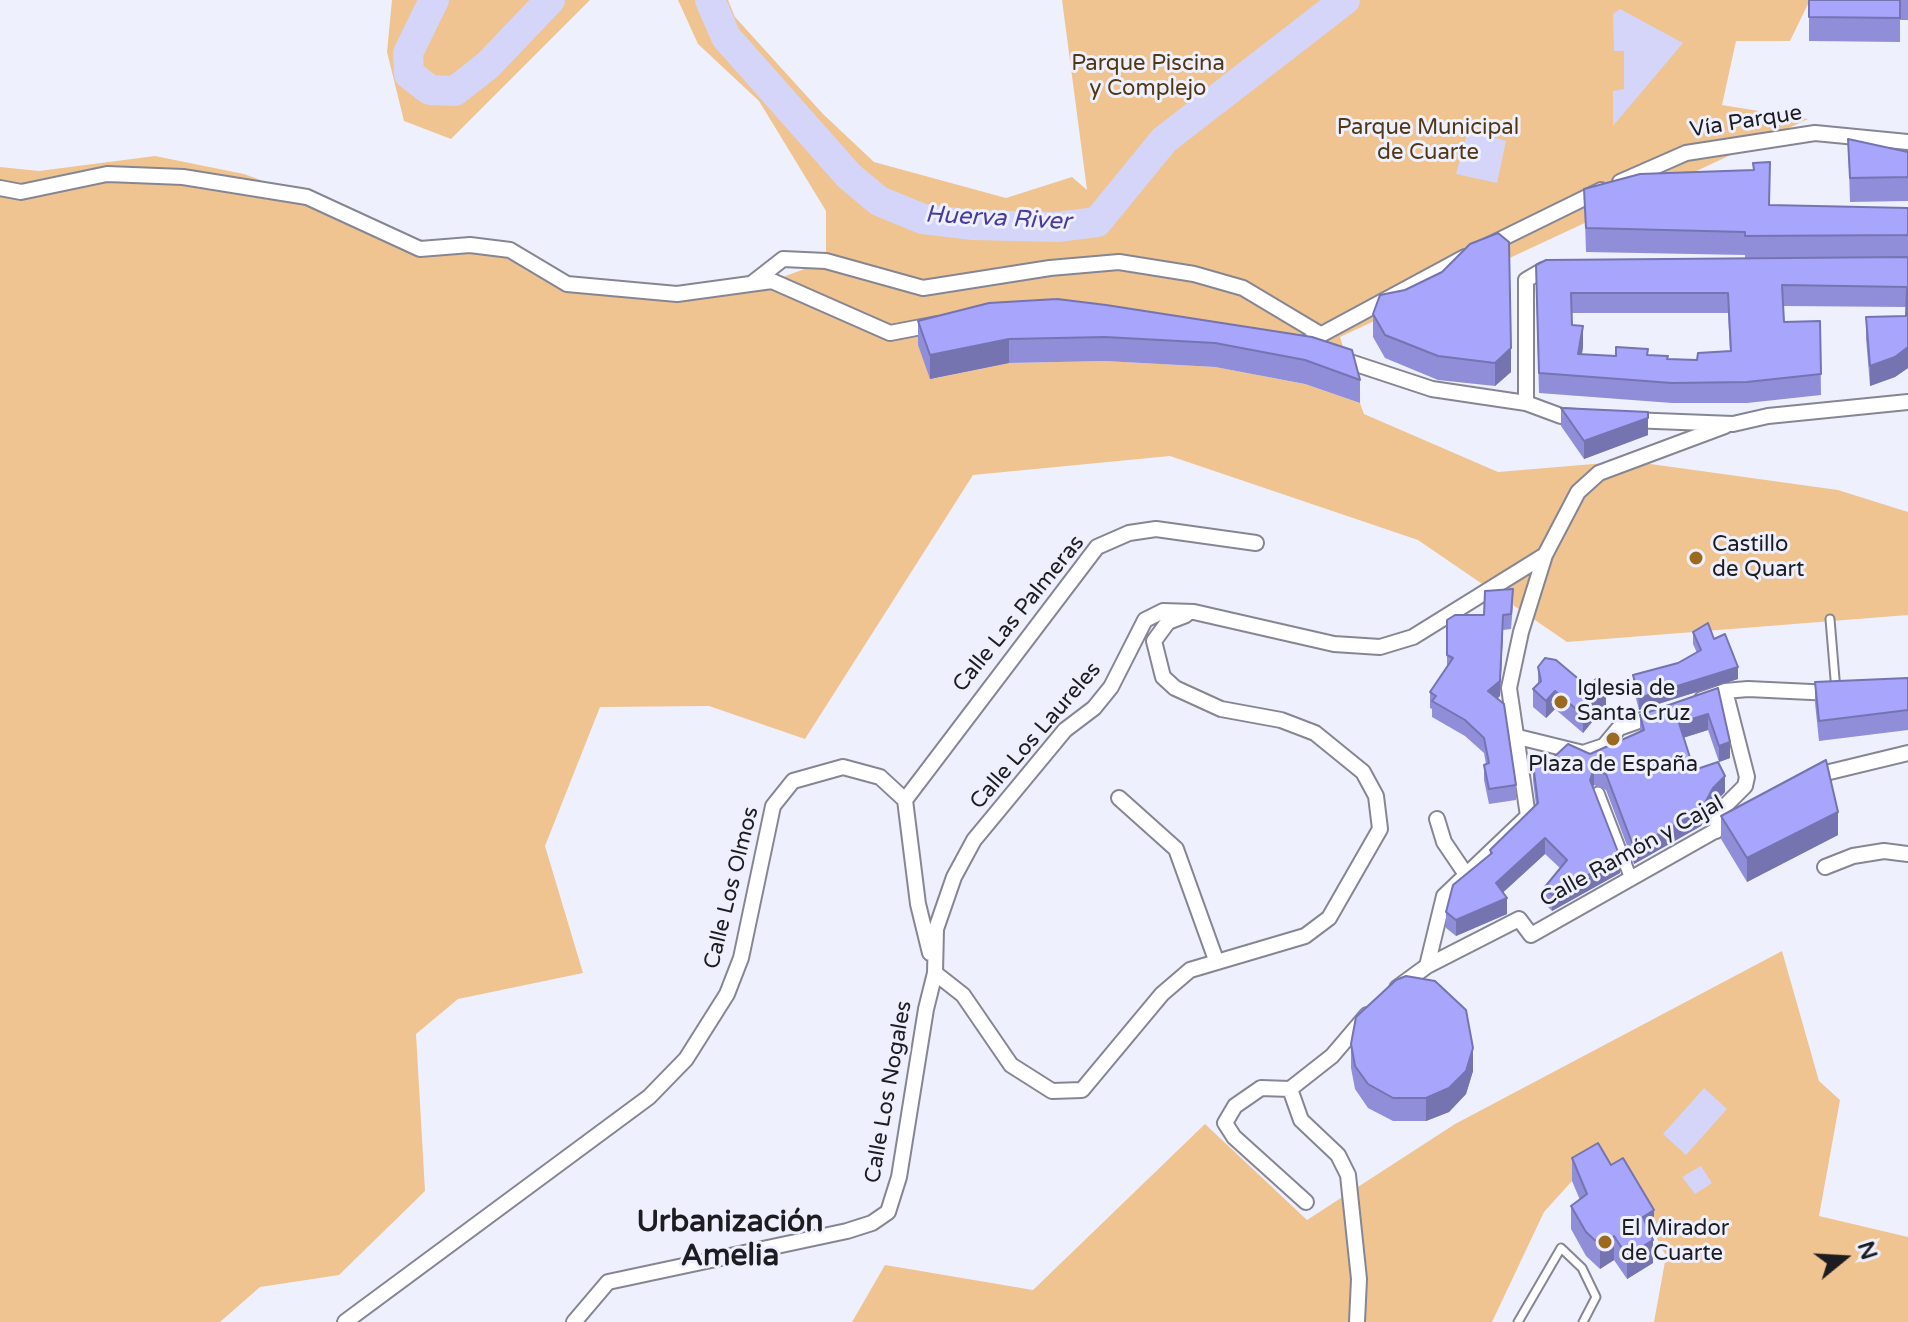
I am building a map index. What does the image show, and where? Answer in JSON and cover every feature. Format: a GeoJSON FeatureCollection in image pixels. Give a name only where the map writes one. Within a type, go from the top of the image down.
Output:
{"type":"FeatureCollection","features":[{"type":"Feature","properties":{"kind":"street","name":"Vía Parque"},"geometry":{"type":"LineString","coordinates":[[1526,403],[1432,389],[1307,348],[1320,334],[1565,206],[1686,153],[1815,133],[1908,142]]}},
{"type":"Feature","properties":{"kind":"street"},"geometry":{"type":"LineString","coordinates":[[0,188],[21,192],[107,174],[183,177],[307,197],[420,249],[470,245],[510,250],[567,284],[677,294],[772,281],[890,333],[946,322]]}},
{"type":"Feature","properties":{"kind":"street"},"geometry":{"type":"LineString","coordinates":[[750,284],[783,259],[826,261],[923,288],[1050,268],[1119,262],[1194,274],[1243,288],[1320,334]]}},
{"type":"Feature","properties":{"kind":"street"},"geometry":{"type":"LineString","coordinates":[[1575,270],[1543,270],[1526,280],[1526,403],[1561,416],[1592,418]]}},
{"type":"Feature","properties":{"kind":"street"},"geometry":{"type":"LineString","coordinates":[[1427,966],[1444,896],[1528,816],[1509,688],[1521,632],[1545,555],[1578,492],[1599,473],[1733,424],[1768,416],[1905,399]]}},
{"type":"Feature","properties":{"kind":"street"},"geometry":{"type":"LineString","coordinates":[[1608,419],[1733,424]]}},
{"type":"Feature","properties":{"kind":"street","name":"Calle Las Palmeras"},"geometry":{"type":"LineString","coordinates":[[905,800],[1097,547],[1129,533],[1156,529],[1256,543]]}},
{"type":"Feature","properties":{"kind":"street"},"geometry":{"type":"LineString","coordinates":[[905,800],[918,904],[935,973],[963,995],[1011,1065],[1052,1091],[1082,1090],[1162,994],[1190,970],[1305,936],[1329,918],[1380,829],[1376,796],[1363,772],[1315,733],[1281,720],[1221,709],[1175,688],[1163,677],[1156,659],[1154,641],[1158,631],[1168,622],[1194,612],[1334,644],[1380,647],[1413,637],[1545,555]]}},
{"type":"Feature","properties":{"kind":"street","name":"Calle Los Laureles"},"geometry":{"type":"LineString","coordinates":[[935,973],[936,929],[954,877],[974,840],[1065,730],[1094,708],[1111,687],[1145,620],[1163,611],[1194,612]]}},
{"type":"Feature","properties":{"kind":"street"},"geometry":{"type":"LineString","coordinates":[[1518,737],[1583,753],[1604,746],[1619,728],[1725,691],[1843,692]]}},
{"type":"Feature","properties":{"kind":"street"},"geometry":{"type":"LineString","coordinates":[[1716,831],[1721,810],[1745,786],[1747,777],[1725,691]]}},
{"type":"Feature","properties":{"kind":"street"},"geometry":{"type":"LineString","coordinates":[[1803,781],[1845,766],[1908,753]]}},
{"type":"Feature","properties":{"kind":"street","name":"Calle Los Olmos"},"geometry":{"type":"LineString","coordinates":[[345,1322],[649,1097],[686,1059],[727,994],[741,958],[773,806],[793,781],[843,767],[880,777],[905,800]]}},
{"type":"Feature","properties":{"kind":"street"},"geometry":{"type":"LineString","coordinates":[[1598,793],[1630,876]]}},
{"type":"Feature","properties":{"kind":"street"},"geometry":{"type":"LineString","coordinates":[[1119,798],[1176,849],[1216,960]]}},
{"type":"Feature","properties":{"kind":"street","name":"Calle Ramón y Cajal"},"geometry":{"type":"LineString","coordinates":[[1290,1089],[1332,1056],[1357,1023],[1380,1002],[1427,966],[1519,919],[1531,935],[1630,876],[1753,809]]}},
{"type":"Feature","properties":{"kind":"street"},"geometry":{"type":"LineString","coordinates":[[1437,819],[1444,842],[1465,873]]}},
{"type":"Feature","properties":{"kind":"street"},"geometry":{"type":"LineString","coordinates":[[1825,867],[1853,856],[1884,851],[1908,854]]}},
{"type":"Feature","properties":{"kind":"street","name":"Calle Los Nogales"},"geometry":{"type":"LineString","coordinates":[[574,1322],[608,1282],[847,1231],[872,1223],[888,1212],[899,1177],[926,1009],[935,973]]}},
{"type":"Feature","properties":{"kind":"street"},"geometry":{"type":"LineString","coordinates":[[1306,1202],[1234,1137],[1225,1123],[1235,1106],[1261,1088],[1290,1089],[1301,1120],[1338,1155],[1348,1175],[1359,1279],[1357,1322]]}},
{"type":"Feature","properties":{"kind":"lane"},"geometry":{"type":"LineString","coordinates":[[1830,619],[1843,692]]}},
{"type":"Feature","properties":{"kind":"lane"},"geometry":{"type":"LineString","coordinates":[[1518,1322],[1561,1248],[1582,1268],[1596,1297],[1583,1322]]}},
{"type":"Feature","properties":{"kind":"green space"},"geometry":{"type":"Polygon","coordinates":[[[392,0],[590,0],[451,139],[404,121],[387,52],[392,0]]]}},
{"type":"Feature","properties":{"kind":"green space"},"geometry":{"type":"Polygon","coordinates":[[[678,0],[728,0],[735,17],[823,114],[874,162],[1006,198],[1072,177],[1087,190],[1062,0],[1810,0],[1790,41],[1736,41],[1722,105],[1808,119],[1340,337],[1350,368],[1106,328],[931,379],[1009,363],[1105,361],[1215,367],[1305,384],[1360,403],[1364,414],[1498,472],[1629,461],[1838,490],[1908,512],[1908,615],[1567,642],[1418,540],[1170,456],[973,475],[805,739],[709,706],[600,707],[545,846],[583,973],[458,999],[416,1034],[425,1191],[339,1275],[260,1287],[220,1322],[0,1322],[0,167],[39,171],[155,156],[244,174],[307,197],[420,249],[510,250],[567,284],[677,294],[772,281],[826,261],[826,211],[759,101],[698,44],[678,0]]]}},
{"type":"Feature","properties":{"kind":"green space"},"geometry":{"type":"Polygon","coordinates":[[[1782,951],[1819,1081],[1840,1100],[1819,1216],[1908,1237],[1908,1322],[1654,1322],[1666,1256],[1654,1233],[1598,1167],[1572,1181],[1544,1212],[1492,1322],[852,1322],[885,1265],[1033,1290],[1205,1124],[1307,1220],[1455,1124],[1782,951]]]}},
{"type":"Feature","properties":{"kind":"water"},"geometry":{"type":"Polygon","coordinates":[[[1620,9],[1683,43],[1613,126],[1613,91],[1624,89],[1624,51],[1614,51],[1613,14],[1620,9]]]}},
{"type":"Feature","properties":{"kind":"water"},"geometry":{"type":"Polygon","coordinates":[[[1468,130],[1506,141],[1497,183],[1456,174],[1468,130]]]}},
{"type":"Feature","properties":{"kind":"water"},"geometry":{"type":"Polygon","coordinates":[[[1704,1088],[1727,1109],[1686,1155],[1663,1134],[1704,1088]]]}},
{"type":"Feature","properties":{"kind":"water"},"geometry":{"type":"Polygon","coordinates":[[[1701,1166],[1712,1183],[1695,1194],[1682,1177],[1701,1166]]]}},
{"type":"Feature","properties":{"kind":"building"},"geometry":{"type":"Polygon","coordinates":[[[1809,0],[1900,0],[1900,18],[1809,17],[1809,0]]]}},
{"type":"Feature","properties":{"kind":"building"},"geometry":{"type":"Polygon","coordinates":[[[1848,139],[1908,152],[1908,177],[1850,178],[1848,139]]]}},
{"type":"Feature","properties":{"kind":"building"},"geometry":{"type":"Polygon","coordinates":[[[1770,162],[1769,205],[1908,208],[1908,235],[1745,236],[1745,232],[1586,228],[1584,189],[1640,174],[1754,170],[1753,163],[1770,162]]]}},
{"type":"Feature","properties":{"kind":"building"},"geometry":{"type":"Polygon","coordinates":[[[1498,233],[1509,242],[1511,348],[1495,363],[1438,356],[1385,335],[1373,314],[1380,295],[1405,290],[1442,272],[1470,244],[1498,233]]]}},
{"type":"Feature","properties":{"kind":"building"},"geometry":{"type":"Polygon","coordinates":[[[1908,257],[1908,347],[1895,357],[1870,366],[1866,317],[1906,316],[1907,287],[1782,285],[1784,322],[1820,321],[1821,374],[1747,382],[1672,383],[1539,373],[1536,265],[1546,260],[1908,257]],[[1571,293],[1572,325],[1583,326],[1578,354],[1616,356],[1616,347],[1648,349],[1647,355],[1668,356],[1667,359],[1697,360],[1698,353],[1731,351],[1728,293],[1571,293]]]}},
{"type":"Feature","properties":{"kind":"building"},"geometry":{"type":"Polygon","coordinates":[[[1057,299],[1312,337],[1352,350],[1360,380],[1305,360],[1215,343],[1105,337],[1009,339],[930,355],[918,321],[989,303],[1057,299]]]}},
{"type":"Feature","properties":{"kind":"building"},"geometry":{"type":"Polygon","coordinates":[[[1561,408],[1648,412],[1648,418],[1584,441],[1561,408]]]}},
{"type":"Feature","properties":{"kind":"building"},"geometry":{"type":"Polygon","coordinates":[[[1513,589],[1511,614],[1503,615],[1500,681],[1488,691],[1504,704],[1516,785],[1489,789],[1484,765],[1489,763],[1484,738],[1465,720],[1432,701],[1436,696],[1430,692],[1453,658],[1447,655],[1447,620],[1455,615],[1484,615],[1485,591],[1513,589]]]}},
{"type":"Feature","properties":{"kind":"building"},"geometry":{"type":"Polygon","coordinates":[[[1708,623],[1714,639],[1725,634],[1738,667],[1639,698],[1633,675],[1678,663],[1701,650],[1693,632],[1708,623]]]}},
{"type":"Feature","properties":{"kind":"building"},"geometry":{"type":"Polygon","coordinates":[[[1545,658],[1556,660],[1588,687],[1596,679],[1606,687],[1583,715],[1555,691],[1546,701],[1533,689],[1541,681],[1538,667],[1545,658]]]}},
{"type":"Feature","properties":{"kind":"building"},"geometry":{"type":"Polygon","coordinates":[[[1908,678],[1908,710],[1819,721],[1815,682],[1908,678]]]}},
{"type":"Feature","properties":{"kind":"building"},"geometry":{"type":"Polygon","coordinates":[[[1718,688],[1730,742],[1719,746],[1708,714],[1679,723],[1694,770],[1718,762],[1725,776],[1713,788],[1701,810],[1634,848],[1606,774],[1594,769],[1590,780],[1620,857],[1552,895],[1544,888],[1567,860],[1545,838],[1496,883],[1507,898],[1456,920],[1446,912],[1453,885],[1492,853],[1490,850],[1538,803],[1533,764],[1553,758],[1568,744],[1590,754],[1644,730],[1640,715],[1718,688]]]}},
{"type":"Feature","properties":{"kind":"building"},"geometry":{"type":"Polygon","coordinates":[[[1826,760],[1838,812],[1747,858],[1721,816],[1826,760]]]}},
{"type":"Feature","properties":{"kind":"building"},"geometry":{"type":"Polygon","coordinates":[[[1406,976],[1435,981],[1466,1010],[1473,1048],[1466,1071],[1449,1088],[1426,1098],[1393,1098],[1368,1084],[1355,1066],[1351,1044],[1356,1017],[1396,980],[1406,976]]]}},
{"type":"Feature","properties":{"kind":"building"},"geometry":{"type":"Polygon","coordinates":[[[1598,1143],[1611,1165],[1623,1158],[1654,1210],[1643,1217],[1653,1240],[1627,1256],[1614,1236],[1600,1245],[1586,1232],[1571,1206],[1587,1194],[1572,1158],[1598,1143]]]}},
{"type":"Feature","properties":{"kind":"waterway","name":"Huerva River"},"geometry":{"type":"LineString","coordinates":[[434,0],[408,53],[409,74],[430,90],[455,91],[488,65],[550,0]]}},
{"type":"Feature","properties":{"kind":"waterway","name":"Huerva River"},"geometry":{"type":"LineString","coordinates":[[710,0],[726,37],[849,176],[879,201],[923,219],[973,225],[1057,227],[1097,222],[1164,140],[1345,0]]}},
{"type":"Feature","properties":{"kind":"place","name":"Castillo de Quart"},"geometry":{"type":"Point","coordinates":[1696,558]}},
{"type":"Feature","properties":{"kind":"place","name":"Iglesia de Santa Cruz"},"geometry":{"type":"Point","coordinates":[1561,702]}},
{"type":"Feature","properties":{"kind":"place","name":"Plaza de España"},"geometry":{"type":"Point","coordinates":[1613,739]}},
{"type":"Feature","properties":{"kind":"place","name":"El Mirador de Cuarte"},"geometry":{"type":"Point","coordinates":[1605,1242]}},
{"type":"Feature","properties":{"kind":"district","name":"Urbanización Amelia"},"geometry":{"type":"Point","coordinates":[730,1240]}},
{"type":"Feature","properties":{"kind":"park label","name":"Parque Piscina y Complejo"},"geometry":{"type":"Point","coordinates":[1148,76]}},
{"type":"Feature","properties":{"kind":"park label","name":"Parque Municipal de Cuarte"},"geometry":{"type":"Point","coordinates":[1428,140]}}]}
